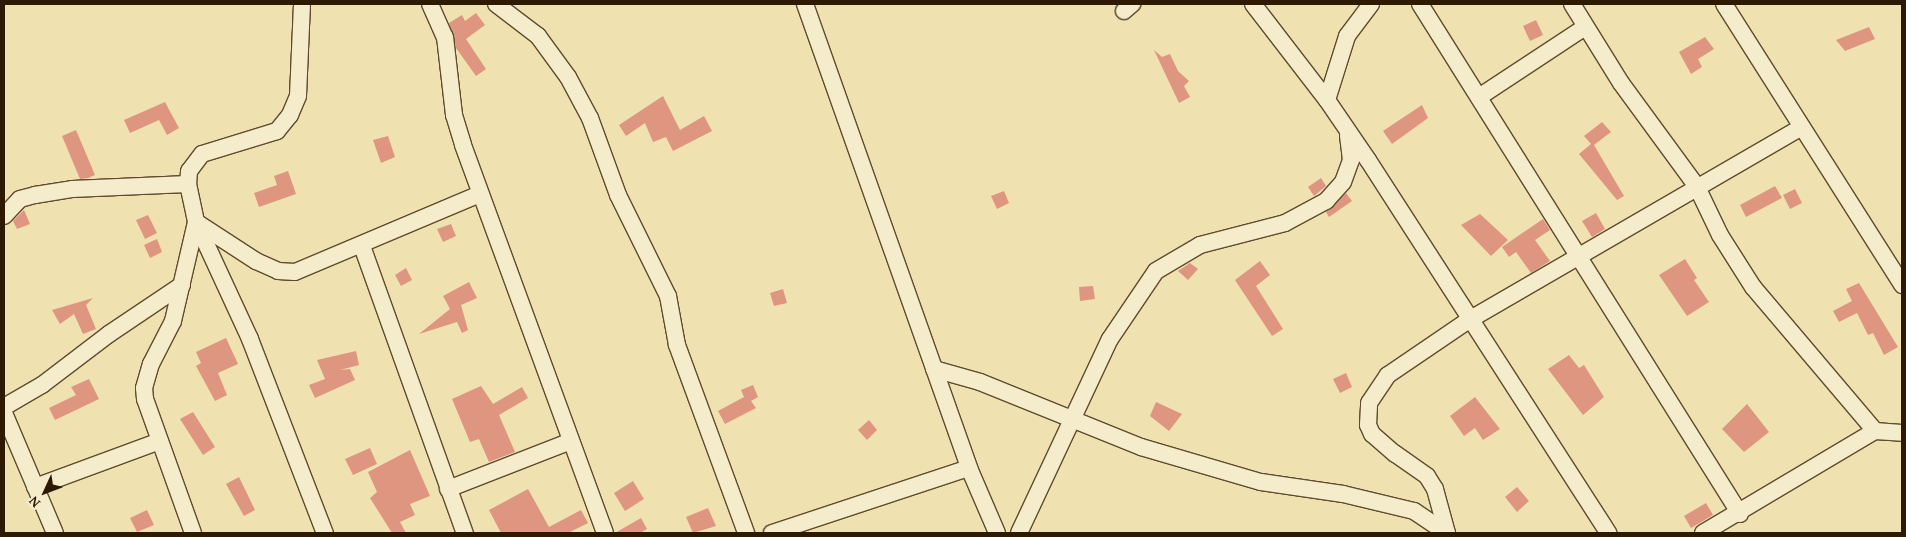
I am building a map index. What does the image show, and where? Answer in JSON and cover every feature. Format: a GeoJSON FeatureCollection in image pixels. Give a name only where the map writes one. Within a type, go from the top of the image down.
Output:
{"type":"FeatureCollection","features":[{"type":"Feature","properties":{"kind":"street"},"geometry":{"type":"LineString","coordinates":[[302,4],[298,96],[290,115],[277,131],[202,154],[191,166],[188,184],[190,206],[196,222],[250,338],[325,533]]}},
{"type":"Feature","properties":{"kind":"street"},"geometry":{"type":"LineString","coordinates":[[430,4],[445,37],[454,115],[480,194],[605,533]]}},
{"type":"Feature","properties":{"kind":"street"},"geometry":{"type":"LineString","coordinates":[[496,4],[538,36],[568,77],[590,118],[618,195],[668,296],[677,345],[746,533]]}},
{"type":"Feature","properties":{"kind":"street"},"geometry":{"type":"LineString","coordinates":[[805,4],[969,468],[997,533]]}},
{"type":"Feature","properties":{"kind":"street"},"geometry":{"type":"LineString","coordinates":[[1253,4],[1328,100],[1608,533]]}},
{"type":"Feature","properties":{"kind":"street"},"geometry":{"type":"LineString","coordinates":[[1328,100],[1347,36],[1371,4]]}},
{"type":"Feature","properties":{"kind":"street"},"geometry":{"type":"LineString","coordinates":[[1420,4],[1579,254],[1740,514]]}},
{"type":"Feature","properties":{"kind":"street"},"geometry":{"type":"LineString","coordinates":[[1572,4],[1621,83],[1697,187],[1720,235],[1752,287],[1876,431]]}},
{"type":"Feature","properties":{"kind":"street"},"geometry":{"type":"LineString","coordinates":[[1724,4],[1800,128],[1902,285]]}},
{"type":"Feature","properties":{"kind":"street"},"geometry":{"type":"LineString","coordinates":[[1479,97],[1585,27]]}},
{"type":"Feature","properties":{"kind":"street"},"geometry":{"type":"LineString","coordinates":[[1447,533],[1435,489],[1427,476],[1372,434],[1367,415],[1376,389],[1388,375],[1469,320],[1579,254],[1800,128]]}},
{"type":"Feature","properties":{"kind":"street"},"geometry":{"type":"LineString","coordinates":[[1019,533],[1110,339],[1156,271],[1200,245],[1285,223],[1326,201],[1343,182],[1352,160],[1348,132]]}},
{"type":"Feature","properties":{"kind":"street"},"geometry":{"type":"LineString","coordinates":[[4,216],[20,199],[35,195],[72,189],[188,184]]}},
{"type":"Feature","properties":{"kind":"street"},"geometry":{"type":"LineString","coordinates":[[196,222],[278,271],[295,272],[362,246],[480,194]]}},
{"type":"Feature","properties":{"kind":"street"},"geometry":{"type":"LineString","coordinates":[[193,533],[145,399],[144,388],[150,364],[173,321],[182,286],[185,260],[196,222]]}},
{"type":"Feature","properties":{"kind":"street"},"geometry":{"type":"LineString","coordinates":[[362,246],[465,533]]}},
{"type":"Feature","properties":{"kind":"street"},"geometry":{"type":"LineString","coordinates":[[4,407],[42,385],[109,334],[182,286]]}},
{"type":"Feature","properties":{"kind":"street"},"geometry":{"type":"LineString","coordinates":[[934,370],[980,382],[1141,447],[1261,482],[1343,494],[1414,512],[1447,533]]}},
{"type":"Feature","properties":{"kind":"street"},"geometry":{"type":"LineString","coordinates":[[4,413],[55,533]]}},
{"type":"Feature","properties":{"kind":"street"},"geometry":{"type":"LineString","coordinates":[[1703,533],[1740,514],[1876,431],[1902,433]]}},
{"type":"Feature","properties":{"kind":"street"},"geometry":{"type":"LineString","coordinates":[[35,487],[160,441]]}},
{"type":"Feature","properties":{"kind":"street"},"geometry":{"type":"LineString","coordinates":[[448,488],[571,441]]}},
{"type":"Feature","properties":{"kind":"street"},"geometry":{"type":"LineString","coordinates":[[772,533],[969,468]]}},
{"type":"Feature","properties":{"kind":"building"},"geometry":{"type":"Polygon","coordinates":[[[476,13],[485,25],[466,39],[486,69],[476,76],[456,48],[449,23],[462,15],[465,21],[476,13]]]}},
{"type":"Feature","properties":{"kind":"building"},"geometry":{"type":"Polygon","coordinates":[[[1536,20],[1543,35],[1530,41],[1523,26],[1536,20]]]}},
{"type":"Feature","properties":{"kind":"building"},"geometry":{"type":"Polygon","coordinates":[[[1869,27],[1875,39],[1845,51],[1836,40],[1869,27]]]}},
{"type":"Feature","properties":{"kind":"building"},"geometry":{"type":"Polygon","coordinates":[[[1705,37],[1714,49],[1698,59],[1702,67],[1691,74],[1679,52],[1705,37]]]}},
{"type":"Feature","properties":{"kind":"building"},"geometry":{"type":"Polygon","coordinates":[[[1154,50],[1162,57],[1170,54],[1178,71],[1189,81],[1184,86],[1190,97],[1179,103],[1154,50]]]}},
{"type":"Feature","properties":{"kind":"building"},"geometry":{"type":"Polygon","coordinates":[[[663,96],[680,130],[704,116],[712,131],[673,151],[666,137],[653,142],[645,123],[626,136],[619,125],[663,96]]]}},
{"type":"Feature","properties":{"kind":"building"},"geometry":{"type":"Polygon","coordinates":[[[165,102],[179,128],[167,135],[159,120],[130,133],[124,120],[165,102]]]}},
{"type":"Feature","properties":{"kind":"building"},"geometry":{"type":"Polygon","coordinates":[[[1422,105],[1428,118],[1392,144],[1383,131],[1422,105]]]}},
{"type":"Feature","properties":{"kind":"building"},"geometry":{"type":"Polygon","coordinates":[[[1602,122],[1611,132],[1594,145],[1624,196],[1617,200],[1579,154],[1591,144],[1584,136],[1602,122]]]}},
{"type":"Feature","properties":{"kind":"building"},"geometry":{"type":"Polygon","coordinates":[[[76,130],[95,175],[88,178],[80,179],[62,136],[76,130]]]}},
{"type":"Feature","properties":{"kind":"building"},"geometry":{"type":"Polygon","coordinates":[[[388,136],[395,157],[381,163],[373,140],[388,136]]]}},
{"type":"Feature","properties":{"kind":"building"},"geometry":{"type":"Polygon","coordinates":[[[288,171],[296,194],[259,207],[254,193],[277,185],[274,176],[288,171]]]}},
{"type":"Feature","properties":{"kind":"building"},"geometry":{"type":"Polygon","coordinates":[[[1321,178],[1326,186],[1314,196],[1308,187],[1321,178]]]}},
{"type":"Feature","properties":{"kind":"building"},"geometry":{"type":"Polygon","coordinates":[[[1775,186],[1782,198],[1746,217],[1740,205],[1775,186]]]}},
{"type":"Feature","properties":{"kind":"building"},"geometry":{"type":"Polygon","coordinates":[[[1795,189],[1802,203],[1790,209],[1783,195],[1795,189]]]}},
{"type":"Feature","properties":{"kind":"building"},"geometry":{"type":"Polygon","coordinates":[[[1004,191],[1009,203],[997,209],[991,196],[1004,191]]]}},
{"type":"Feature","properties":{"kind":"building"},"geometry":{"type":"Polygon","coordinates":[[[1346,193],[1352,201],[1329,217],[1326,212],[1346,193]]]}},
{"type":"Feature","properties":{"kind":"building"},"geometry":{"type":"Polygon","coordinates":[[[24,210],[30,224],[17,229],[13,221],[24,210]]]}},
{"type":"Feature","properties":{"kind":"building"},"geometry":{"type":"Polygon","coordinates":[[[1596,213],[1605,229],[1592,237],[1582,221],[1596,213]]]}},
{"type":"Feature","properties":{"kind":"building"},"geometry":{"type":"Polygon","coordinates":[[[1480,214],[1508,240],[1491,256],[1461,225],[1480,214]]]}},
{"type":"Feature","properties":{"kind":"building"},"geometry":{"type":"Polygon","coordinates":[[[148,215],[157,233],[145,239],[136,220],[148,215]]]}},
{"type":"Feature","properties":{"kind":"building"},"geometry":{"type":"Polygon","coordinates":[[[1543,219],[1550,230],[1535,240],[1550,261],[1531,273],[1516,252],[1509,257],[1502,247],[1543,219]]]}},
{"type":"Feature","properties":{"kind":"building"},"geometry":{"type":"Polygon","coordinates":[[[451,224],[456,236],[443,242],[437,229],[451,224]]]}},
{"type":"Feature","properties":{"kind":"building"},"geometry":{"type":"Polygon","coordinates":[[[157,239],[162,252],[150,258],[144,245],[157,239]]]}},
{"type":"Feature","properties":{"kind":"building"},"geometry":{"type":"Polygon","coordinates":[[[1685,259],[1697,278],[1694,280],[1709,302],[1687,316],[1659,275],[1685,259]]]}},
{"type":"Feature","properties":{"kind":"building"},"geometry":{"type":"Polygon","coordinates":[[[1260,261],[1270,275],[1256,286],[1283,329],[1272,336],[1235,280],[1260,261]]]}},
{"type":"Feature","properties":{"kind":"building"},"geometry":{"type":"Polygon","coordinates":[[[1190,263],[1198,269],[1188,280],[1178,271],[1190,263]]]}},
{"type":"Feature","properties":{"kind":"building"},"geometry":{"type":"Polygon","coordinates":[[[406,268],[412,280],[401,286],[395,275],[406,268]]]}},
{"type":"Feature","properties":{"kind":"building"},"geometry":{"type":"Polygon","coordinates":[[[469,282],[477,298],[461,305],[468,330],[462,333],[457,322],[419,334],[450,309],[443,296],[469,282]]]}},
{"type":"Feature","properties":{"kind":"building"},"geometry":{"type":"Polygon","coordinates":[[[1859,283],[1898,347],[1884,355],[1873,333],[1868,335],[1857,313],[1839,322],[1833,311],[1852,301],[1846,289],[1859,283]]]}},
{"type":"Feature","properties":{"kind":"building"},"geometry":{"type":"Polygon","coordinates":[[[1093,286],[1095,299],[1080,301],[1079,287],[1093,286]]]}},
{"type":"Feature","properties":{"kind":"building"},"geometry":{"type":"Polygon","coordinates":[[[783,289],[787,303],[774,306],[770,293],[783,289]]]}},
{"type":"Feature","properties":{"kind":"building"},"geometry":{"type":"Polygon","coordinates":[[[93,298],[86,305],[96,329],[83,334],[74,314],[60,324],[52,310],[93,298]]]}},
{"type":"Feature","properties":{"kind":"building"},"geometry":{"type":"Polygon","coordinates":[[[226,338],[238,364],[218,373],[227,395],[215,401],[196,366],[201,363],[196,352],[226,338]]]}},
{"type":"Feature","properties":{"kind":"building"},"geometry":{"type":"Polygon","coordinates":[[[356,351],[359,365],[340,370],[350,369],[355,380],[315,398],[309,385],[325,379],[317,360],[356,351]]]}},
{"type":"Feature","properties":{"kind":"building"},"geometry":{"type":"Polygon","coordinates":[[[1569,355],[1579,368],[1584,365],[1604,397],[1583,415],[1548,369],[1569,355]]]}},
{"type":"Feature","properties":{"kind":"building"},"geometry":{"type":"Polygon","coordinates":[[[1346,373],[1352,387],[1340,393],[1333,379],[1346,373]]]}},
{"type":"Feature","properties":{"kind":"building"},"geometry":{"type":"Polygon","coordinates":[[[89,379],[99,399],[55,420],[49,408],[76,395],[71,387],[89,379]]]}},
{"type":"Feature","properties":{"kind":"building"},"geometry":{"type":"Polygon","coordinates":[[[753,385],[758,397],[751,401],[756,408],[725,424],[718,411],[744,397],[741,390],[753,385]]]}},
{"type":"Feature","properties":{"kind":"building"},"geometry":{"type":"Polygon","coordinates":[[[481,386],[493,404],[522,387],[528,398],[499,415],[515,452],[489,462],[479,439],[470,442],[452,399],[481,386]]]}},
{"type":"Feature","properties":{"kind":"building"},"geometry":{"type":"Polygon","coordinates":[[[1475,397],[1500,429],[1483,440],[1475,428],[1464,436],[1450,416],[1475,397]]]}},
{"type":"Feature","properties":{"kind":"building"},"geometry":{"type":"Polygon","coordinates":[[[1156,402],[1182,414],[1169,431],[1150,416],[1156,402]]]}},
{"type":"Feature","properties":{"kind":"building"},"geometry":{"type":"Polygon","coordinates":[[[1747,404],[1769,432],[1744,452],[1722,429],[1747,404]]]}},
{"type":"Feature","properties":{"kind":"building"},"geometry":{"type":"Polygon","coordinates":[[[193,412],[215,447],[203,455],[180,419],[193,412]]]}},
{"type":"Feature","properties":{"kind":"building"},"geometry":{"type":"Polygon","coordinates":[[[869,420],[877,430],[867,440],[858,430],[869,420]]]}},
{"type":"Feature","properties":{"kind":"building"},"geometry":{"type":"Polygon","coordinates":[[[370,448],[377,464],[353,475],[345,459],[370,448]]]}},
{"type":"Feature","properties":{"kind":"building"},"geometry":{"type":"Polygon","coordinates":[[[410,450],[430,496],[410,504],[415,515],[400,522],[406,533],[392,533],[370,498],[377,492],[368,472],[410,450]]]}},
{"type":"Feature","properties":{"kind":"building"},"geometry":{"type":"Polygon","coordinates":[[[239,477],[255,510],[244,516],[226,484],[239,477]]]}},
{"type":"Feature","properties":{"kind":"building"},"geometry":{"type":"Polygon","coordinates":[[[633,481],[644,499],[625,511],[614,493],[633,481]]]}},
{"type":"Feature","properties":{"kind":"building"},"geometry":{"type":"Polygon","coordinates":[[[1517,487],[1529,501],[1517,512],[1505,497],[1517,487]]]}},
{"type":"Feature","properties":{"kind":"building"},"geometry":{"type":"Polygon","coordinates":[[[528,489],[549,527],[581,510],[588,523],[568,533],[501,533],[489,510],[528,489]]]}},
{"type":"Feature","properties":{"kind":"building"},"geometry":{"type":"Polygon","coordinates":[[[1706,503],[1713,515],[1691,528],[1684,516],[1706,503]]]}},
{"type":"Feature","properties":{"kind":"building"},"geometry":{"type":"Polygon","coordinates":[[[708,508],[716,526],[693,533],[686,517],[708,508]]]}},
{"type":"Feature","properties":{"kind":"building"},"geometry":{"type":"Polygon","coordinates":[[[147,510],[154,525],[137,532],[130,518],[147,510]]]}},
{"type":"Feature","properties":{"kind":"building"},"geometry":{"type":"Polygon","coordinates":[[[641,518],[647,529],[640,533],[615,533],[641,518]]]}}]}
